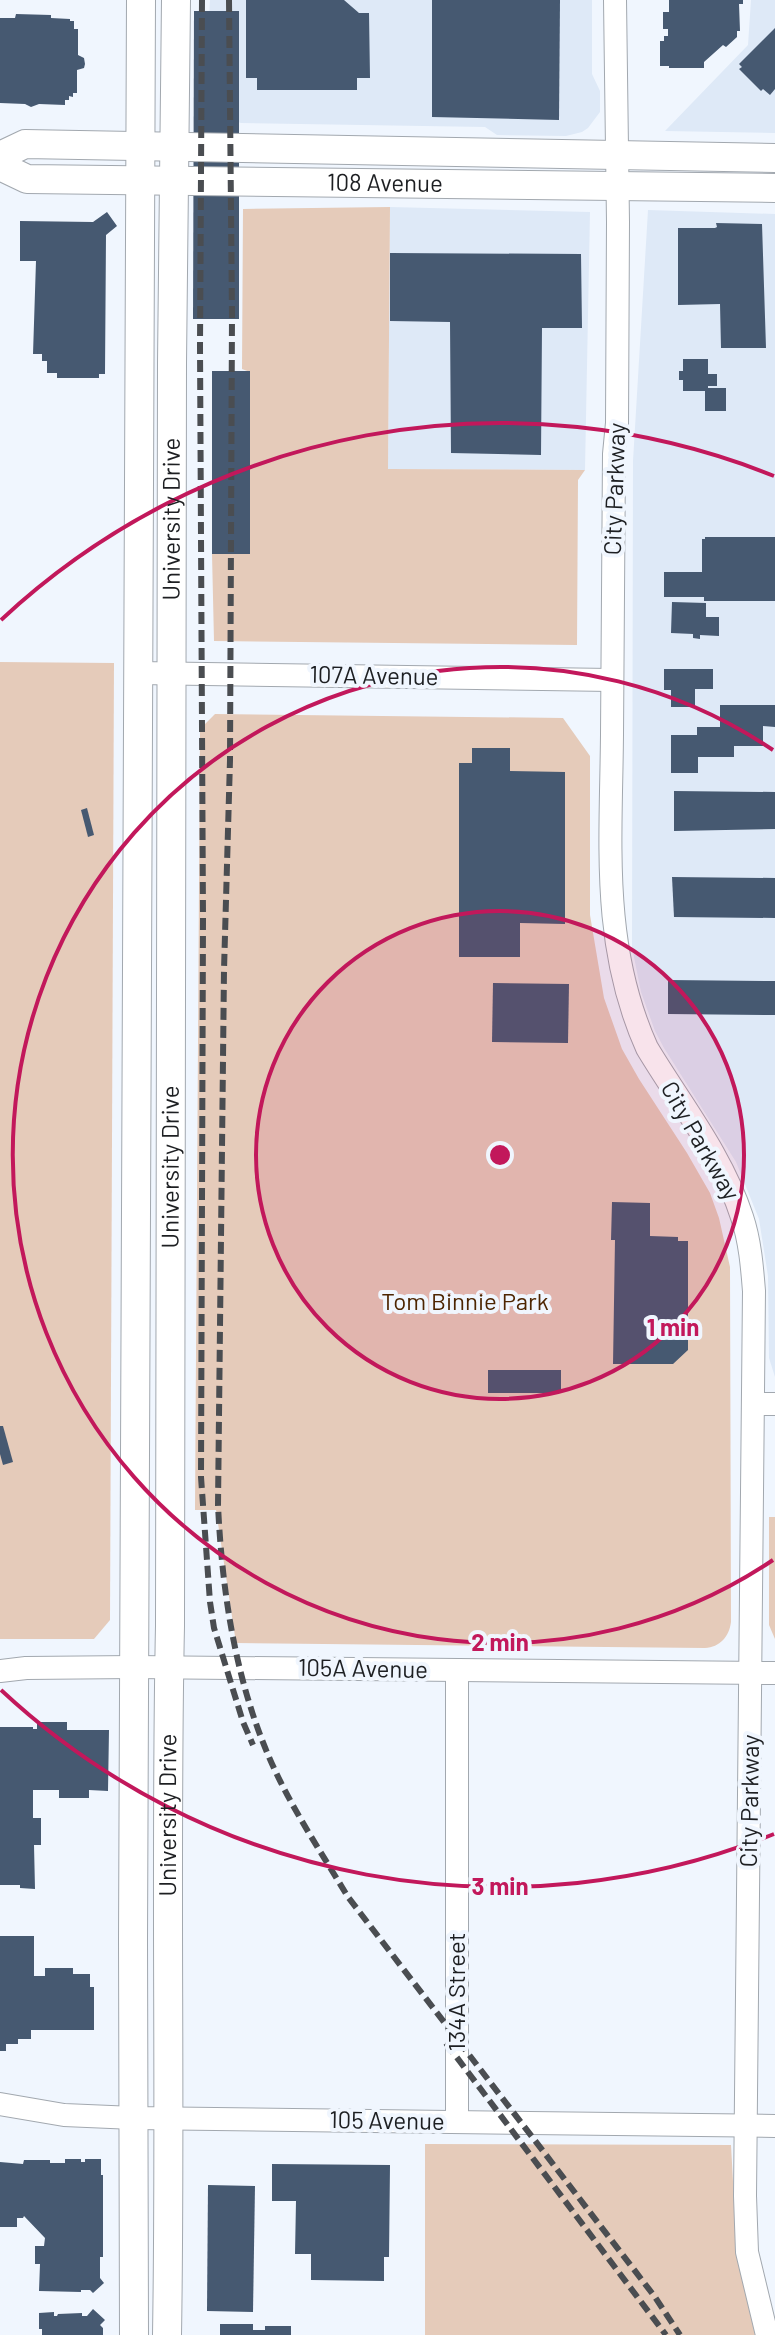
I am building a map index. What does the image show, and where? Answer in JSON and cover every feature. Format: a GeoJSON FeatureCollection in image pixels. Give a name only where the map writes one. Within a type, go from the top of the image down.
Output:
{"type":"FeatureCollection","features":[{"type":"Feature","properties":{"kind":"main road","name":"University Drive"},"geometry":{"type":"LineString","coordinates":[[134,2335],[141,0]]}},
{"type":"Feature","properties":{"kind":"main road","name":"University Drive"},"geometry":{"type":"LineString","coordinates":[[167,2335],[170,2187],[166,1836],[176,0]]}},
{"type":"Feature","properties":{"kind":"main road","name":"108 Avenue"},"geometry":{"type":"LineString","coordinates":[[0,156],[25,144],[775,158]]}},
{"type":"Feature","properties":{"kind":"main road","name":"108 Avenue"},"geometry":{"type":"LineString","coordinates":[[0,166],[27,179],[775,188]]}},
{"type":"Feature","properties":{"kind":"street","name":"City Parkway"},"geometry":{"type":"LineString","coordinates":[[615,0],[617,423],[611,680],[611,897],[626,995],[647,1048],[730,1187],[742,1218],[752,1261],[764,1404],[752,1672],[747,2252],[767,2335]]}},
{"type":"Feature","properties":{"kind":"street","name":"107A Avenue"},"geometry":{"type":"LineString","coordinates":[[138,673],[611,680]]}},
{"type":"Feature","properties":{"kind":"street","name":"105A Avenue"},"geometry":{"type":"LineString","coordinates":[[0,1671],[134,1667],[775,1673]]}},
{"type":"Feature","properties":{"kind":"street","name":"134A Street"},"geometry":{"type":"LineString","coordinates":[[457,1670],[457,2122]]}},
{"type":"Feature","properties":{"kind":"street","name":"105 Avenue"},"geometry":{"type":"LineString","coordinates":[[0,2104],[64,2115],[134,2118],[775,2126]]}},
{"type":"Feature","properties":{"kind":"shaded area"},"geometry":{"type":"Polygon","coordinates":[[[210,0],[592,0],[592,74],[600,91],[600,112],[588,128],[566,136],[497,135],[485,127],[241,123],[204,112],[210,0]]]}},
{"type":"Feature","properties":{"kind":"shaded area"},"geometry":{"type":"Polygon","coordinates":[[[751,0],[775,0],[775,133],[665,131],[748,45],[751,0]]]}},
{"type":"Feature","properties":{"kind":"shaded area"},"geometry":{"type":"Polygon","coordinates":[[[390,207],[590,212],[585,470],[388,469],[390,207]]]}},
{"type":"Feature","properties":{"kind":"shaded area"},"geometry":{"type":"Polygon","coordinates":[[[648,210],[775,214],[775,1377],[769,1358],[768,1276],[759,1219],[736,1162],[655,1031],[641,992],[632,947],[633,461],[648,210]]]}},
{"type":"Feature","properties":{"kind":"green space"},"geometry":{"type":"Polygon","coordinates":[[[390,207],[388,469],[585,470],[578,480],[577,645],[214,641],[212,554],[250,372],[242,369],[243,209],[390,207]]]}},
{"type":"Feature","properties":{"kind":"green space"},"geometry":{"type":"Polygon","coordinates":[[[0,662],[114,663],[110,1620],[94,1639],[0,1639],[0,662]]]}},
{"type":"Feature","properties":{"kind":"green space","name":"Tom Binnie Park"},"geometry":{"type":"Polygon","coordinates":[[[215,714],[563,718],[590,756],[590,915],[604,998],[622,1049],[710,1193],[730,1267],[731,1622],[726,1637],[715,1646],[236,1643],[216,1510],[195,1510],[200,729],[215,714]]]}},
{"type":"Feature","properties":{"kind":"green space"},"geometry":{"type":"Polygon","coordinates":[[[769,1517],[775,1517],[775,1639],[769,1625],[769,1517]]]}},
{"type":"Feature","properties":{"kind":"green space"},"geometry":{"type":"Polygon","coordinates":[[[425,2144],[731,2145],[737,2254],[755,2335],[425,2335],[425,2144]]]}},
{"type":"Feature","properties":{"kind":"building"},"geometry":{"type":"Polygon","coordinates":[[[246,0],[344,0],[359,13],[369,13],[370,78],[357,78],[357,90],[257,90],[257,78],[246,78],[246,0]]]}},
{"type":"Feature","properties":{"kind":"building"},"geometry":{"type":"Polygon","coordinates":[[[432,0],[560,0],[559,120],[432,117],[432,0]]]}},
{"type":"Feature","properties":{"kind":"building"},"geometry":{"type":"Polygon","coordinates":[[[669,0],[743,0],[743,4],[739,4],[740,31],[726,47],[723,45],[704,62],[704,68],[660,66],[660,41],[668,36],[668,29],[663,29],[663,12],[669,12],[669,0]]]}},
{"type":"Feature","properties":{"kind":"building"},"geometry":{"type":"Polygon","coordinates":[[[194,11],[239,11],[239,319],[193,319],[194,11]]]}},
{"type":"Feature","properties":{"kind":"building"},"geometry":{"type":"Polygon","coordinates":[[[16,14],[51,15],[51,18],[74,21],[74,29],[78,29],[78,55],[84,58],[85,64],[84,68],[77,70],[77,93],[65,100],[65,105],[39,104],[31,107],[0,103],[0,18],[15,18],[16,14]]]}},
{"type":"Feature","properties":{"kind":"building"},"geometry":{"type":"Polygon","coordinates":[[[775,28],[775,89],[770,95],[763,89],[761,91],[739,69],[742,67],[739,64],[775,28]]]}},
{"type":"Feature","properties":{"kind":"building"},"geometry":{"type":"Polygon","coordinates":[[[107,212],[117,226],[106,235],[105,374],[99,374],[99,378],[57,378],[57,373],[47,373],[47,361],[42,361],[42,354],[33,354],[36,261],[20,261],[20,221],[93,222],[107,212]]]}},
{"type":"Feature","properties":{"kind":"building"},"geometry":{"type":"Polygon","coordinates":[[[716,223],[762,224],[766,348],[721,348],[720,304],[678,305],[678,228],[715,228],[716,223]]]}},
{"type":"Feature","properties":{"kind":"building"},"geometry":{"type":"Polygon","coordinates":[[[390,253],[581,254],[582,328],[542,328],[541,455],[451,453],[450,322],[390,321],[390,253]]]}},
{"type":"Feature","properties":{"kind":"building"},"geometry":{"type":"Polygon","coordinates":[[[683,359],[708,359],[708,374],[717,374],[717,386],[708,388],[726,388],[726,411],[705,411],[705,391],[683,391],[679,371],[683,371],[683,359]]]}},
{"type":"Feature","properties":{"kind":"building"},"geometry":{"type":"Polygon","coordinates":[[[212,371],[250,371],[250,554],[212,554],[212,371]]]}},
{"type":"Feature","properties":{"kind":"building"},"geometry":{"type":"Polygon","coordinates":[[[775,537],[775,601],[704,601],[704,597],[664,597],[664,572],[702,572],[702,539],[775,537]]]}},
{"type":"Feature","properties":{"kind":"building"},"geometry":{"type":"Polygon","coordinates":[[[672,602],[706,603],[706,617],[719,617],[719,636],[700,635],[700,639],[693,638],[693,634],[671,633],[672,602]]]}},
{"type":"Feature","properties":{"kind":"building"},"geometry":{"type":"Polygon","coordinates":[[[664,669],[713,669],[713,689],[695,689],[695,707],[671,707],[671,690],[664,690],[664,669]]]}},
{"type":"Feature","properties":{"kind":"building"},"geometry":{"type":"Polygon","coordinates":[[[720,705],[775,705],[775,727],[763,726],[763,746],[734,746],[734,757],[698,757],[698,773],[671,773],[671,735],[697,735],[697,727],[720,727],[720,705]]]}},
{"type":"Feature","properties":{"kind":"building"},"geometry":{"type":"Polygon","coordinates":[[[472,748],[510,748],[510,771],[565,772],[565,924],[520,923],[520,957],[459,957],[459,763],[472,763],[472,748]]]}},
{"type":"Feature","properties":{"kind":"building"},"geometry":{"type":"Polygon","coordinates":[[[674,791],[775,792],[775,829],[674,831],[674,791]]]}},
{"type":"Feature","properties":{"kind":"building"},"geometry":{"type":"Polygon","coordinates":[[[87,808],[94,835],[88,837],[81,810],[87,808]]]}},
{"type":"Feature","properties":{"kind":"building"},"geometry":{"type":"Polygon","coordinates":[[[672,877],[775,878],[775,918],[674,917],[672,877]]]}},
{"type":"Feature","properties":{"kind":"building"},"geometry":{"type":"Polygon","coordinates":[[[668,980],[775,981],[775,1015],[668,1014],[668,980]]]}},
{"type":"Feature","properties":{"kind":"building"},"geometry":{"type":"Polygon","coordinates":[[[493,983],[569,984],[568,1043],[492,1042],[493,983]]]}},
{"type":"Feature","properties":{"kind":"building"},"geometry":{"type":"Polygon","coordinates":[[[612,1202],[650,1203],[650,1236],[678,1237],[678,1241],[688,1241],[688,1350],[673,1364],[613,1364],[615,1240],[611,1240],[612,1202]]]}},
{"type":"Feature","properties":{"kind":"building"},"geometry":{"type":"Polygon","coordinates":[[[488,1370],[561,1370],[561,1393],[488,1393],[488,1370]]]}},
{"type":"Feature","properties":{"kind":"building"},"geometry":{"type":"Polygon","coordinates":[[[0,1426],[3,1426],[13,1462],[3,1465],[0,1454],[0,1426]]]}},
{"type":"Feature","properties":{"kind":"building"},"geometry":{"type":"Polygon","coordinates":[[[37,1722],[67,1722],[67,1730],[109,1730],[108,1791],[89,1790],[89,1798],[59,1798],[59,1790],[33,1790],[33,1818],[41,1818],[41,1845],[34,1845],[35,1889],[0,1885],[0,1727],[37,1729],[37,1722]]]}},
{"type":"Feature","properties":{"kind":"building"},"geometry":{"type":"Polygon","coordinates":[[[0,1936],[34,1936],[34,1976],[45,1976],[45,1968],[73,1968],[73,1974],[90,1974],[90,1987],[94,1987],[94,2030],[31,2030],[31,2039],[18,2039],[18,2044],[6,2044],[6,2051],[0,2051],[0,1936]]]}},
{"type":"Feature","properties":{"kind":"building"},"geometry":{"type":"Polygon","coordinates":[[[65,2159],[85,2162],[85,2159],[101,2159],[103,2257],[100,2257],[100,2278],[104,2283],[93,2293],[90,2290],[39,2291],[40,2264],[35,2264],[35,2246],[44,2246],[45,2238],[24,2216],[17,2218],[17,2227],[0,2227],[0,2162],[23,2164],[24,2160],[50,2160],[50,2163],[65,2163],[65,2159]]]}},
{"type":"Feature","properties":{"kind":"building"},"geometry":{"type":"Polygon","coordinates":[[[272,2164],[390,2165],[389,2257],[384,2257],[384,2281],[311,2280],[311,2254],[295,2254],[296,2201],[272,2201],[272,2164]]]}},
{"type":"Feature","properties":{"kind":"building"},"geometry":{"type":"Polygon","coordinates":[[[208,2185],[255,2186],[253,2312],[207,2311],[208,2185]]]}},
{"type":"Feature","properties":{"kind":"building"},"geometry":{"type":"Polygon","coordinates":[[[93,2309],[105,2320],[100,2325],[103,2335],[42,2335],[42,2329],[39,2329],[39,2313],[54,2312],[57,2316],[82,2313],[82,2316],[87,2316],[93,2309]]]}},
{"type":"Feature","properties":{"kind":"building"},"geometry":{"type":"Polygon","coordinates":[[[220,2324],[253,2324],[253,2330],[265,2330],[265,2326],[291,2326],[291,2335],[220,2335],[220,2324]]]}},
{"type":"Feature","properties":{"kind":"railway"},"geometry":{"type":"LineString","coordinates":[[202,0],[201,1477],[214,1628],[253,1745]]}},
{"type":"Feature","properties":{"kind":"railway"},"geometry":{"type":"LineString","coordinates":[[229,0],[232,315],[230,760],[224,970],[218,1505],[232,1634],[247,1696],[269,1757],[296,1811],[348,1897],[655,2297],[680,2335]]}},
{"type":"Feature","properties":{"kind":"railway"},"geometry":{"type":"LineString","coordinates":[[446,2043],[666,2335]]}}]}
